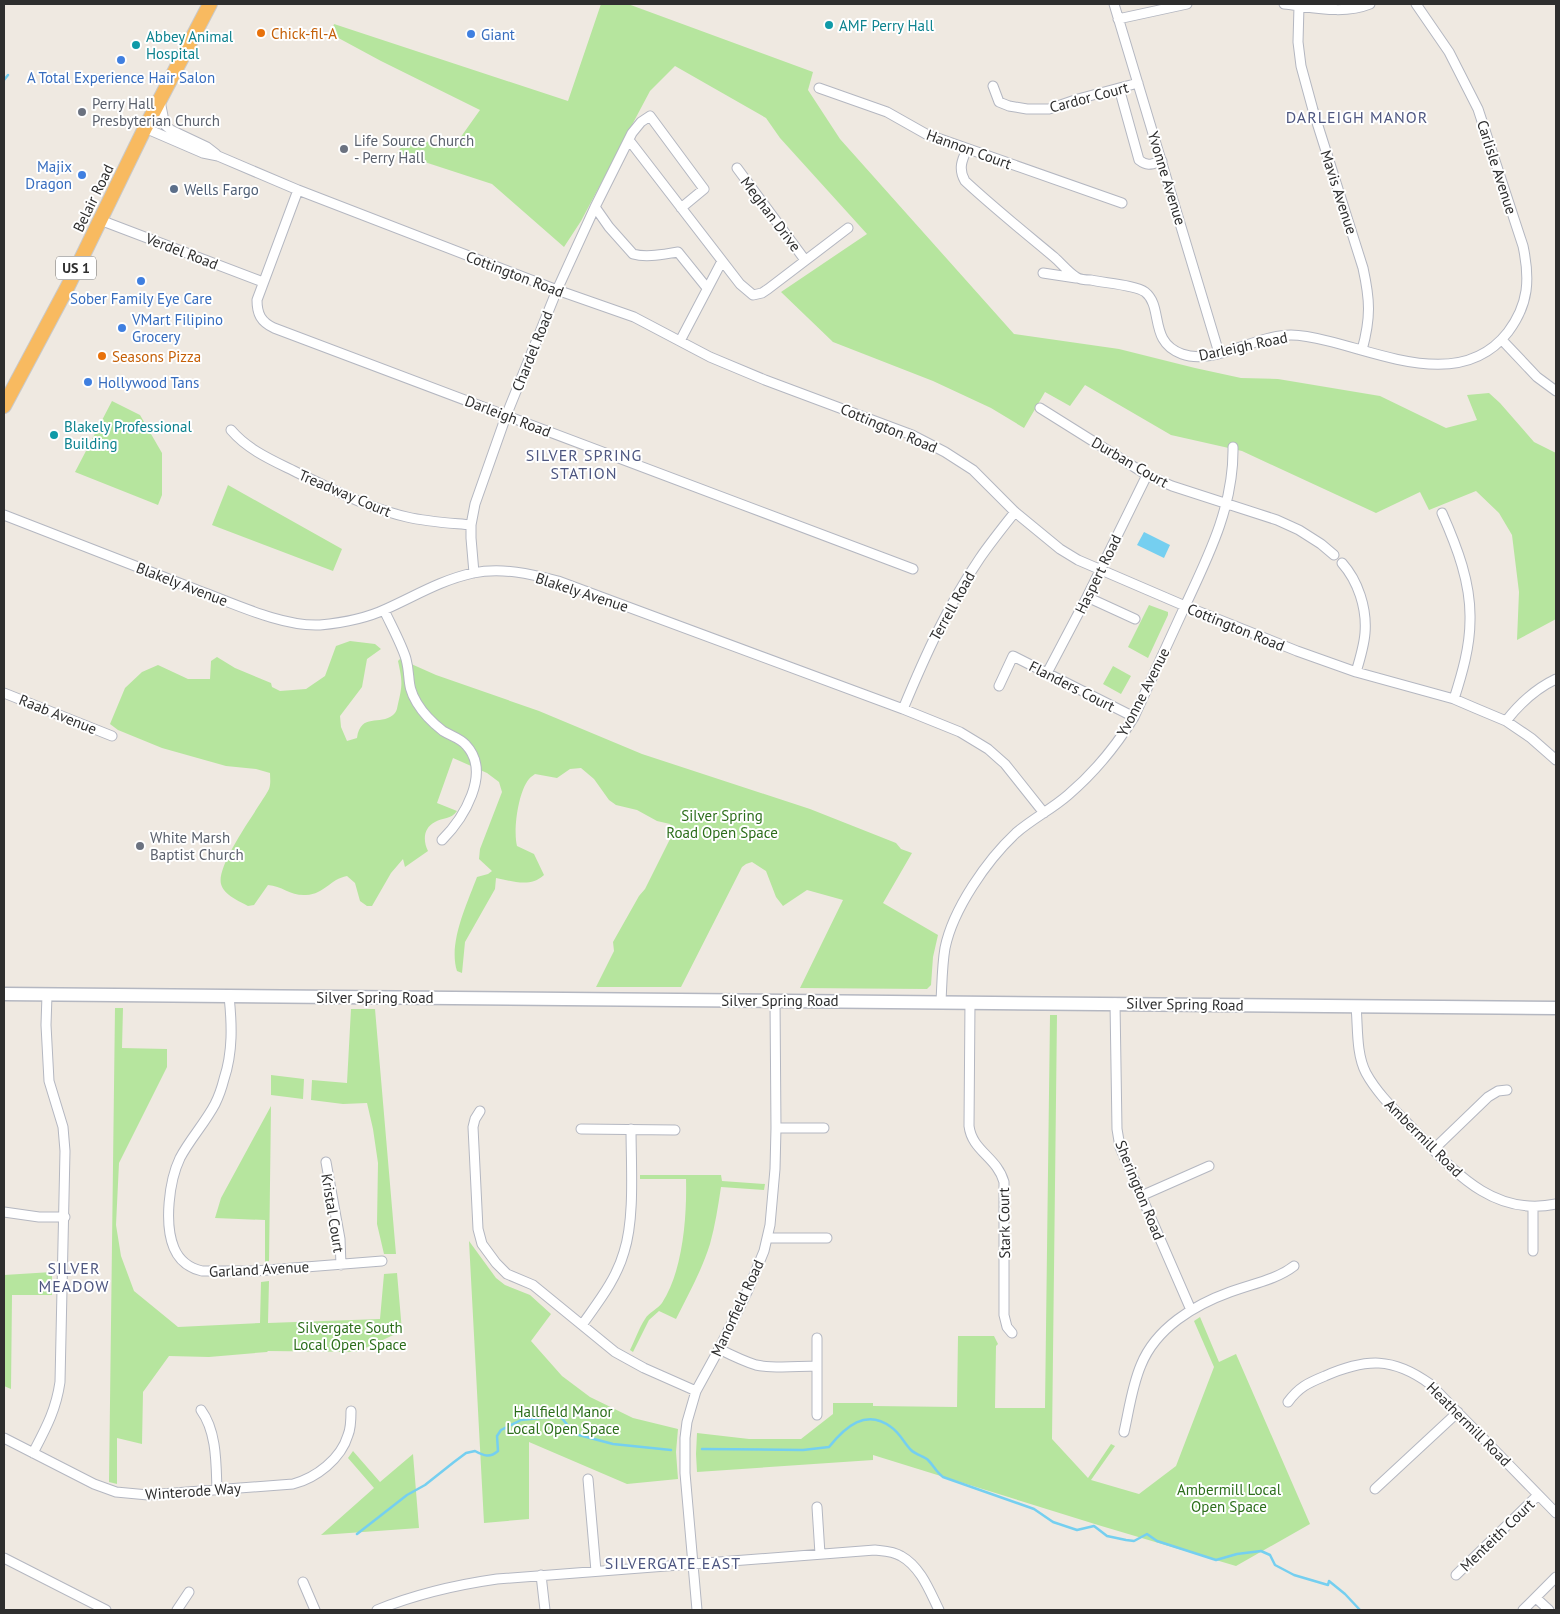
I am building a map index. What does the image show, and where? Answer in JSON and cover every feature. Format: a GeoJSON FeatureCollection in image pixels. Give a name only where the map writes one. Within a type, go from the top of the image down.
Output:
{"type":"FeatureCollection","features":[{"type":"Feature","properties":{"kind":"highway","name":"Belair Road"},"geometry":{"type":"LineString","coordinates":[[4,406],[68,286],[145,128],[210,4]]}},
{"type":"Feature","properties":{"kind":"main road","name":"Silver Spring Road"},"geometry":{"type":"LineString","coordinates":[[4,994],[1556,1008]]}},
{"type":"Feature","properties":{"kind":"street","name":"Yvonne Avenue"},"geometry":{"type":"LineString","coordinates":[[1114,4],[1219,354]]}},
{"type":"Feature","properties":{"kind":"street"},"geometry":{"type":"LineString","coordinates":[[1118,19],[1187,4]]}},
{"type":"Feature","properties":{"kind":"street"},"geometry":{"type":"LineString","coordinates":[[1284,4],[1341,10],[1359,8],[1370,4]]}},
{"type":"Feature","properties":{"kind":"street","name":"Carlisle Avenue"},"geometry":{"type":"LineString","coordinates":[[1416,4],[1449,52],[1478,109],[1523,246],[1528,286],[1516,320],[1502,340]]}},
{"type":"Feature","properties":{"kind":"street","name":"Mavis Avenue"},"geometry":{"type":"LineString","coordinates":[[1299,6],[1298,42],[1301,66],[1363,268],[1368,293],[1369,319],[1362,350]]}},
{"type":"Feature","properties":{"kind":"street","name":"Cardor Court"},"geometry":{"type":"LineString","coordinates":[[993,86],[998,102],[1008,106],[1049,109],[1138,83]]}},
{"type":"Feature","properties":{"kind":"street","name":"Hannon Court"},"geometry":{"type":"LineString","coordinates":[[820,88],[887,112],[926,134],[1122,203]]}},
{"type":"Feature","properties":{"kind":"street"},"geometry":{"type":"LineString","coordinates":[[1119,88],[1139,160],[1144,164],[1162,161]]}},
{"type":"Feature","properties":{"kind":"street","name":"Cottington Road"},"geometry":{"type":"LineString","coordinates":[[160,101],[166,126],[207,147],[218,156]]}},
{"type":"Feature","properties":{"kind":"street","name":"Chardel Road"},"geometry":{"type":"LineString","coordinates":[[474,573],[471,525],[475,504],[506,416],[556,290],[595,207],[628,140],[641,122],[650,116],[704,189],[681,208]]}},
{"type":"Feature","properties":{"kind":"street","name":"Cottington Road"},"geometry":{"type":"LineString","coordinates":[[145,128],[203,153],[218,156],[298,190],[556,290],[634,317],[710,357],[927,442],[972,470],[1015,512],[1060,549],[1078,560],[1297,651],[1356,672],[1454,699],[1506,721],[1531,738],[1556,760]]}},
{"type":"Feature","properties":{"kind":"street"},"geometry":{"type":"LineString","coordinates":[[628,140],[722,261],[746,291],[752,295],[757,295],[768,289],[848,228]]}},
{"type":"Feature","properties":{"kind":"street"},"geometry":{"type":"LineString","coordinates":[[967,149],[961,166],[962,176],[965,181],[1061,262],[1077,278]]}},
{"type":"Feature","properties":{"kind":"street","name":"Meghan Drive"},"geometry":{"type":"LineString","coordinates":[[736,168],[805,260]]}},
{"type":"Feature","properties":{"kind":"street","name":"Darleigh Road"},"geometry":{"type":"LineString","coordinates":[[298,190],[257,300],[257,309],[260,317],[266,324],[913,569]]}},
{"type":"Feature","properties":{"kind":"street"},"geometry":{"type":"LineString","coordinates":[[595,207],[633,254],[660,255],[678,252],[707,288]]}},
{"type":"Feature","properties":{"kind":"street","name":"Verdel Road"},"geometry":{"type":"LineString","coordinates":[[100,220],[264,282]]}},
{"type":"Feature","properties":{"kind":"street"},"geometry":{"type":"LineString","coordinates":[[680,342],[722,261]]}},
{"type":"Feature","properties":{"kind":"street","name":"Darleigh Road"},"geometry":{"type":"LineString","coordinates":[[1043,273],[1138,288],[1146,293],[1151,300],[1161,335],[1171,349],[1181,354],[1198,358],[1219,354],[1262,339],[1291,335],[1314,337],[1406,361],[1444,365],[1472,359],[1485,353],[1502,340]]}},
{"type":"Feature","properties":{"kind":"street"},"geometry":{"type":"LineString","coordinates":[[1502,340],[1537,377],[1556,391]]}},
{"type":"Feature","properties":{"kind":"street","name":"Durban Court"},"geometry":{"type":"LineString","coordinates":[[1040,408],[1147,474],[1172,486],[1277,520],[1299,530],[1334,555]]}},
{"type":"Feature","properties":{"kind":"street","name":"Treadway Court"},"geometry":{"type":"LineString","coordinates":[[231,430],[238,438],[258,453],[366,504],[409,518],[471,525]]}},
{"type":"Feature","properties":{"kind":"street","name":"Yvonne Avenue"},"geometry":{"type":"LineString","coordinates":[[941,1002],[946,947],[961,908],[980,874],[994,856],[1017,833],[1068,795],[1105,759],[1134,716],[1211,551],[1227,504],[1231,484],[1232,447]]}},
{"type":"Feature","properties":{"kind":"street","name":"Haspert Road"},"geometry":{"type":"LineString","coordinates":[[1047,673],[1087,597],[1147,474]]}},
{"type":"Feature","properties":{"kind":"street","name":"Terrell Road"},"geometry":{"type":"LineString","coordinates":[[903,709],[927,651],[945,615],[981,556],[1015,512]]}},
{"type":"Feature","properties":{"kind":"street"},"geometry":{"type":"LineString","coordinates":[[1442,513],[1463,567],[1470,620],[1467,653],[1454,699]]}},
{"type":"Feature","properties":{"kind":"street","name":"Blakely Avenue"},"geometry":{"type":"LineString","coordinates":[[4,515],[208,594],[297,623],[321,625],[346,621],[384,610],[440,583],[474,573],[492,571],[516,572],[558,581],[960,732],[988,749],[1005,764],[1044,813]]}},
{"type":"Feature","properties":{"kind":"street"},"geometry":{"type":"LineString","coordinates":[[1342,562],[1355,582],[1364,610],[1365,631],[1356,672]]}},
{"type":"Feature","properties":{"kind":"street"},"geometry":{"type":"LineString","coordinates":[[1087,597],[1134,619]]}},
{"type":"Feature","properties":{"kind":"street"},"geometry":{"type":"LineString","coordinates":[[384,610],[406,659],[411,693],[419,707],[443,730],[466,745],[473,757],[476,770],[472,794],[454,828],[442,840]]}},
{"type":"Feature","properties":{"kind":"street","name":"Flanders Court"},"geometry":{"type":"LineString","coordinates":[[998,686],[1013,656],[1134,716]]}},
{"type":"Feature","properties":{"kind":"street"},"geometry":{"type":"LineString","coordinates":[[1506,721],[1526,698],[1556,679]]}},
{"type":"Feature","properties":{"kind":"street","name":"Raab Avenue"},"geometry":{"type":"LineString","coordinates":[[4,693],[112,736]]}},
{"type":"Feature","properties":{"kind":"street"},"geometry":{"type":"LineString","coordinates":[[33,1453],[53,1415],[59,1390],[65,1217],[64,1139],[63,1128],[49,1081],[46,1034],[47,995]]}},
{"type":"Feature","properties":{"kind":"street","name":"Garland Avenue"},"geometry":{"type":"LineString","coordinates":[[229,996],[231,1041],[225,1076],[216,1103],[179,1160],[171,1188],[170,1225],[174,1247],[183,1262],[202,1272],[255,1271],[382,1261]]}},
{"type":"Feature","properties":{"kind":"street","name":"Manorfield Road"},"geometry":{"type":"LineString","coordinates":[[697,1610],[684,1455],[687,1422],[696,1391],[719,1349],[757,1270],[767,1238],[773,1199],[776,1128],[775,1000]]}},
{"type":"Feature","properties":{"kind":"street","name":"Stark Court"},"geometry":{"type":"LineString","coordinates":[[970,1002],[969,1126],[973,1139],[995,1163],[1004,1182],[1004,1315],[1007,1327],[1012,1333]]}},
{"type":"Feature","properties":{"kind":"street","name":"Sherington Road"},"geometry":{"type":"LineString","coordinates":[[1116,1003],[1118,1139],[1124,1158],[1191,1310]]}},
{"type":"Feature","properties":{"kind":"street","name":"Ambermill Road"},"geometry":{"type":"LineString","coordinates":[[1356,1006],[1359,1045],[1362,1064],[1366,1073],[1394,1110],[1433,1150],[1465,1179],[1491,1197],[1516,1205],[1533,1207],[1556,1204]]}},
{"type":"Feature","properties":{"kind":"street"},"geometry":{"type":"LineString","coordinates":[[1433,1150],[1488,1097],[1498,1091],[1507,1090]]}},
{"type":"Feature","properties":{"kind":"street"},"geometry":{"type":"LineString","coordinates":[[480,1111],[473,1127],[478,1229],[482,1244],[507,1274],[533,1285],[615,1352],[628,1360],[696,1391]]}},
{"type":"Feature","properties":{"kind":"street"},"geometry":{"type":"LineString","coordinates":[[776,1128],[824,1128]]}},
{"type":"Feature","properties":{"kind":"street"},"geometry":{"type":"LineString","coordinates":[[581,1129],[675,1130]]}},
{"type":"Feature","properties":{"kind":"street"},"geometry":{"type":"LineString","coordinates":[[582,1325],[612,1280],[625,1251],[630,1215],[631,1130]]}},
{"type":"Feature","properties":{"kind":"street","name":"Kristal Court"},"geometry":{"type":"LineString","coordinates":[[326,1162],[340,1239],[341,1265]]}},
{"type":"Feature","properties":{"kind":"street"},"geometry":{"type":"LineString","coordinates":[[1141,1196],[1209,1166]]}},
{"type":"Feature","properties":{"kind":"street"},"geometry":{"type":"LineString","coordinates":[[1533,1207],[1533,1251]]}},
{"type":"Feature","properties":{"kind":"street"},"geometry":{"type":"LineString","coordinates":[[4,1212],[39,1217],[65,1217]]}},
{"type":"Feature","properties":{"kind":"street"},"geometry":{"type":"LineString","coordinates":[[767,1238],[827,1238]]}},
{"type":"Feature","properties":{"kind":"street"},"geometry":{"type":"LineString","coordinates":[[1124,1432],[1137,1376],[1146,1354],[1168,1327],[1191,1310],[1223,1294],[1282,1274],[1294,1266]]}},
{"type":"Feature","properties":{"kind":"street"},"geometry":{"type":"LineString","coordinates":[[817,1338],[817,1416]]}},
{"type":"Feature","properties":{"kind":"street"},"geometry":{"type":"LineString","coordinates":[[719,1349],[757,1365],[817,1366]]}},
{"type":"Feature","properties":{"kind":"street","name":"Heathermill Road"},"geometry":{"type":"LineString","coordinates":[[1288,1402],[1304,1385],[1343,1368],[1375,1362],[1386,1363],[1408,1370],[1430,1384],[1556,1513]]}},
{"type":"Feature","properties":{"kind":"street"},"geometry":{"type":"LineString","coordinates":[[201,1410],[207,1419],[212,1435],[218,1490]]}},
{"type":"Feature","properties":{"kind":"street","name":"Winterode Way"},"geometry":{"type":"LineString","coordinates":[[4,1438],[94,1484],[116,1492],[148,1495],[218,1490],[293,1484],[310,1479],[330,1462],[345,1443],[349,1434],[351,1411]]}},
{"type":"Feature","properties":{"kind":"street"},"geometry":{"type":"LineString","coordinates":[[1375,1489],[1458,1412]]}},
{"type":"Feature","properties":{"kind":"street"},"geometry":{"type":"LineString","coordinates":[[588,1479],[596,1572]]}},
{"type":"Feature","properties":{"kind":"street","name":"Menteith Court"},"geometry":{"type":"LineString","coordinates":[[1456,1575],[1538,1495]]}},
{"type":"Feature","properties":{"kind":"street"},"geometry":{"type":"LineString","coordinates":[[816,1507],[820,1554]]}},
{"type":"Feature","properties":{"kind":"street"},"geometry":{"type":"LineString","coordinates":[[377,1610],[388,1608],[416,1596],[463,1584],[497,1579],[874,1550],[887,1551],[902,1556],[909,1561],[922,1577],[939,1610]]}},
{"type":"Feature","properties":{"kind":"street"},"geometry":{"type":"LineString","coordinates":[[4,1558],[106,1610]]}},
{"type":"Feature","properties":{"kind":"street"},"geometry":{"type":"LineString","coordinates":[[541,1575],[545,1610]]}},
{"type":"Feature","properties":{"kind":"street"},"geometry":{"type":"LineString","coordinates":[[1523,1610],[1556,1577]]}},
{"type":"Feature","properties":{"kind":"street"},"geometry":{"type":"LineString","coordinates":[[303,1582],[315,1610]]}},
{"type":"Feature","properties":{"kind":"street"},"geometry":{"type":"LineString","coordinates":[[177,1610],[189,1592]]}},
{"type":"Feature","properties":{"kind":"street"},"geometry":{"type":"LineString","coordinates":[[1536,1598],[1549,1610]]}},
{"type":"Feature","properties":{"kind":"green space"},"geometry":{"type":"Polygon","coordinates":[[[601,4],[628,4],[813,72],[808,90],[840,139],[1014,334],[1119,349],[1241,378],[1278,379],[1380,396],[1446,428],[1477,420],[1467,395],[1489,393],[1534,442],[1556,453],[1556,619],[1517,640],[1519,592],[1512,535],[1499,513],[1476,491],[1429,510],[1420,492],[1376,513],[1242,451],[1171,435],[1085,385],[1070,406],[1045,392],[1024,428],[991,408],[933,381],[833,342],[781,292],[867,234],[780,138],[766,118],[675,66],[650,91],[581,221],[564,247],[492,184],[397,153],[409,137],[453,148],[480,110],[331,34],[334,24],[568,101],[601,4]]]}},
{"type":"Feature","properties":{"kind":"green space"},"geometry":{"type":"Polygon","coordinates":[[[112,401],[140,415],[162,453],[162,495],[158,505],[75,472],[112,401]]]}},
{"type":"Feature","properties":{"kind":"green space"},"geometry":{"type":"Polygon","coordinates":[[[228,485],[342,549],[333,571],[212,525],[228,485]]]}},
{"type":"Feature","properties":{"kind":"green space"},"geometry":{"type":"Polygon","coordinates":[[[1149,605],[1168,612],[1168,615],[1148,658],[1128,647],[1149,605]]]}},
{"type":"Feature","properties":{"kind":"green space","name":"Silver Spring Road Open Space"},"geometry":{"type":"Polygon","coordinates":[[[350,641],[375,644],[381,649],[367,659],[362,687],[340,716],[341,727],[347,741],[357,738],[362,725],[367,722],[382,720],[395,713],[401,687],[398,661],[400,659],[436,675],[539,711],[642,754],[810,809],[896,843],[901,849],[912,853],[883,903],[938,935],[933,957],[931,985],[927,989],[800,988],[843,900],[807,890],[783,906],[776,897],[766,871],[752,862],[742,867],[681,987],[596,987],[614,951],[613,942],[639,896],[645,889],[675,829],[670,824],[657,821],[637,810],[616,805],[609,800],[594,779],[581,768],[570,769],[557,778],[535,774],[529,778],[522,793],[517,812],[517,846],[534,854],[544,875],[539,879],[527,882],[515,882],[496,878],[495,889],[465,942],[462,973],[457,971],[455,960],[457,936],[477,877],[492,871],[479,859],[480,849],[502,792],[499,782],[487,773],[453,758],[437,803],[457,811],[450,817],[438,820],[428,828],[425,835],[425,843],[428,851],[405,867],[403,859],[391,873],[372,906],[367,906],[360,901],[355,883],[347,876],[336,880],[313,894],[296,894],[268,885],[254,905],[248,906],[236,900],[223,888],[221,875],[231,850],[269,789],[270,773],[256,769],[226,766],[162,748],[118,730],[110,724],[125,688],[142,672],[158,665],[188,679],[210,679],[211,661],[217,657],[235,668],[271,683],[272,687],[280,691],[306,689],[325,676],[336,646],[350,641]]]}},
{"type":"Feature","properties":{"kind":"green space"},"geometry":{"type":"Polygon","coordinates":[[[1113,666],[1131,676],[1121,694],[1103,684],[1113,666]]]}},
{"type":"Feature","properties":{"kind":"green space","name":"Silvergate South Local Open Space"},"geometry":{"type":"Polygon","coordinates":[[[115,1008],[123,1008],[122,1048],[167,1049],[167,1067],[119,1163],[116,1225],[121,1256],[134,1291],[178,1327],[260,1323],[261,1282],[269,1281],[268,1323],[380,1319],[384,1274],[397,1273],[402,1331],[357,1352],[268,1351],[209,1357],[169,1356],[143,1392],[142,1444],[117,1438],[117,1484],[109,1482],[115,1008]]]}},
{"type":"Feature","properties":{"kind":"green space"},"geometry":{"type":"Polygon","coordinates":[[[351,1009],[375,1009],[396,1254],[384,1254],[377,1224],[378,1163],[367,1103],[343,1104],[311,1100],[312,1080],[347,1083],[351,1009]]]}},
{"type":"Feature","properties":{"kind":"green space","name":"Ambermill Local Open Space"},"geometry":{"type":"Polygon","coordinates":[[[1050,1015],[1057,1015],[1052,1439],[1088,1478],[1111,1444],[1115,1446],[1091,1480],[1139,1494],[1176,1466],[1214,1367],[1194,1321],[1200,1317],[1219,1362],[1236,1354],[1310,1524],[1236,1566],[873,1455],[873,1460],[697,1472],[697,1433],[749,1439],[801,1439],[833,1414],[833,1403],[873,1403],[873,1406],[957,1407],[958,1336],[994,1336],[998,1344],[996,1346],[995,1408],[1045,1408],[1050,1015]]]}},
{"type":"Feature","properties":{"kind":"green space"},"geometry":{"type":"Polygon","coordinates":[[[271,1075],[304,1079],[303,1099],[271,1095],[271,1075]]]}},
{"type":"Feature","properties":{"kind":"green space"},"geometry":{"type":"Polygon","coordinates":[[[271,1106],[269,1261],[265,1262],[265,1220],[215,1218],[221,1198],[271,1106]]]}},
{"type":"Feature","properties":{"kind":"green space"},"geometry":{"type":"Polygon","coordinates":[[[640,1175],[721,1175],[722,1181],[765,1184],[764,1190],[721,1187],[718,1209],[707,1254],[676,1319],[659,1311],[649,1320],[633,1352],[630,1350],[643,1323],[649,1314],[662,1303],[675,1275],[682,1243],[686,1209],[686,1179],[640,1179],[640,1175]]]}},
{"type":"Feature","properties":{"kind":"green space","name":"Hallfield Manor Local Open Space"},"geometry":{"type":"Polygon","coordinates":[[[469,1241],[496,1278],[505,1285],[530,1295],[551,1314],[531,1341],[562,1376],[590,1397],[633,1418],[678,1429],[676,1452],[678,1479],[627,1484],[529,1442],[529,1519],[484,1523],[469,1241]]]}},
{"type":"Feature","properties":{"kind":"green space"},"geometry":{"type":"Polygon","coordinates":[[[52,1272],[52,1295],[12,1295],[11,1389],[4,1386],[4,1275],[52,1272]]]}},
{"type":"Feature","properties":{"kind":"green space"},"geometry":{"type":"Polygon","coordinates":[[[353,1451],[380,1482],[413,1454],[419,1528],[321,1535],[374,1488],[348,1458],[353,1451]]]}},
{"type":"Feature","properties":{"kind":"water"},"geometry":{"type":"Polygon","coordinates":[[[1144,532],[1170,545],[1164,558],[1137,545],[1144,532]]]}},
{"type":"Feature","properties":{"kind":"waterway"},"geometry":{"type":"LineString","coordinates":[[4,80],[8,75]]}},
{"type":"Feature","properties":{"kind":"waterway"},"geometry":{"type":"LineString","coordinates":[[357,1534],[466,1453],[475,1451],[481,1454],[492,1455],[498,1451],[497,1436],[501,1430],[521,1420],[560,1416],[575,1434],[613,1444],[671,1450]]}},
{"type":"Feature","properties":{"kind":"waterway"},"geometry":{"type":"LineString","coordinates":[[702,1449],[803,1450],[829,1447],[849,1427],[857,1422],[873,1419],[894,1429],[911,1450],[928,1460],[943,1477],[1034,1509],[1053,1522],[1077,1530],[1094,1526],[1107,1536],[1126,1540],[1134,1541],[1147,1534],[1157,1541],[1216,1560],[1237,1554],[1261,1551],[1270,1555],[1275,1565],[1294,1575],[1328,1585],[1329,1581],[1360,1610]]}},
{"type":"Feature","properties":{"kind":"place","name":"AMF Perry Hall"},"geometry":{"type":"Point","coordinates":[829,25]}},
{"type":"Feature","properties":{"kind":"place","name":"Chick-fil-A"},"geometry":{"type":"Point","coordinates":[261,33]}},
{"type":"Feature","properties":{"kind":"place","name":"Giant"},"geometry":{"type":"Point","coordinates":[471,34]}},
{"type":"Feature","properties":{"kind":"place","name":"Abbey Animal Hospital"},"geometry":{"type":"Point","coordinates":[136,45]}},
{"type":"Feature","properties":{"kind":"place","name":"A Total Experience Hair Salon"},"geometry":{"type":"Point","coordinates":[121,60]}},
{"type":"Feature","properties":{"kind":"place","name":"Perry Hall Presbyterian Church"},"geometry":{"type":"Point","coordinates":[82,112]}},
{"type":"Feature","properties":{"kind":"place","name":"Life Source Church - Perry Hall"},"geometry":{"type":"Point","coordinates":[344,149]}},
{"type":"Feature","properties":{"kind":"place","name":"Majix Dragon"},"geometry":{"type":"Point","coordinates":[82,175]}},
{"type":"Feature","properties":{"kind":"place","name":"Wells Fargo"},"geometry":{"type":"Point","coordinates":[174,189]}},
{"type":"Feature","properties":{"kind":"place","name":"Sober Family Eye Care"},"geometry":{"type":"Point","coordinates":[141,281]}},
{"type":"Feature","properties":{"kind":"place","name":"VMart Filipino Grocery"},"geometry":{"type":"Point","coordinates":[122,328]}},
{"type":"Feature","properties":{"kind":"place","name":"Seasons Pizza"},"geometry":{"type":"Point","coordinates":[102,356]}},
{"type":"Feature","properties":{"kind":"place","name":"Hollywood Tans"},"geometry":{"type":"Point","coordinates":[88,382]}},
{"type":"Feature","properties":{"kind":"place","name":"Blakely Professional Building"},"geometry":{"type":"Point","coordinates":[54,435]}},
{"type":"Feature","properties":{"kind":"place","name":"White Marsh Baptist Church"},"geometry":{"type":"Point","coordinates":[140,846]}},
{"type":"Feature","properties":{"kind":"district","name":"DARLEIGH MANOR"},"geometry":{"type":"Point","coordinates":[1357,117]}},
{"type":"Feature","properties":{"kind":"district","name":"SILVER SPRING STATION"},"geometry":{"type":"Point","coordinates":[584,464]}},
{"type":"Feature","properties":{"kind":"district","name":"SILVER MEADOW"},"geometry":{"type":"Point","coordinates":[74,1277]}},
{"type":"Feature","properties":{"kind":"district","name":"SILVERGATE EAST"},"geometry":{"type":"Point","coordinates":[673,1563]}}]}
